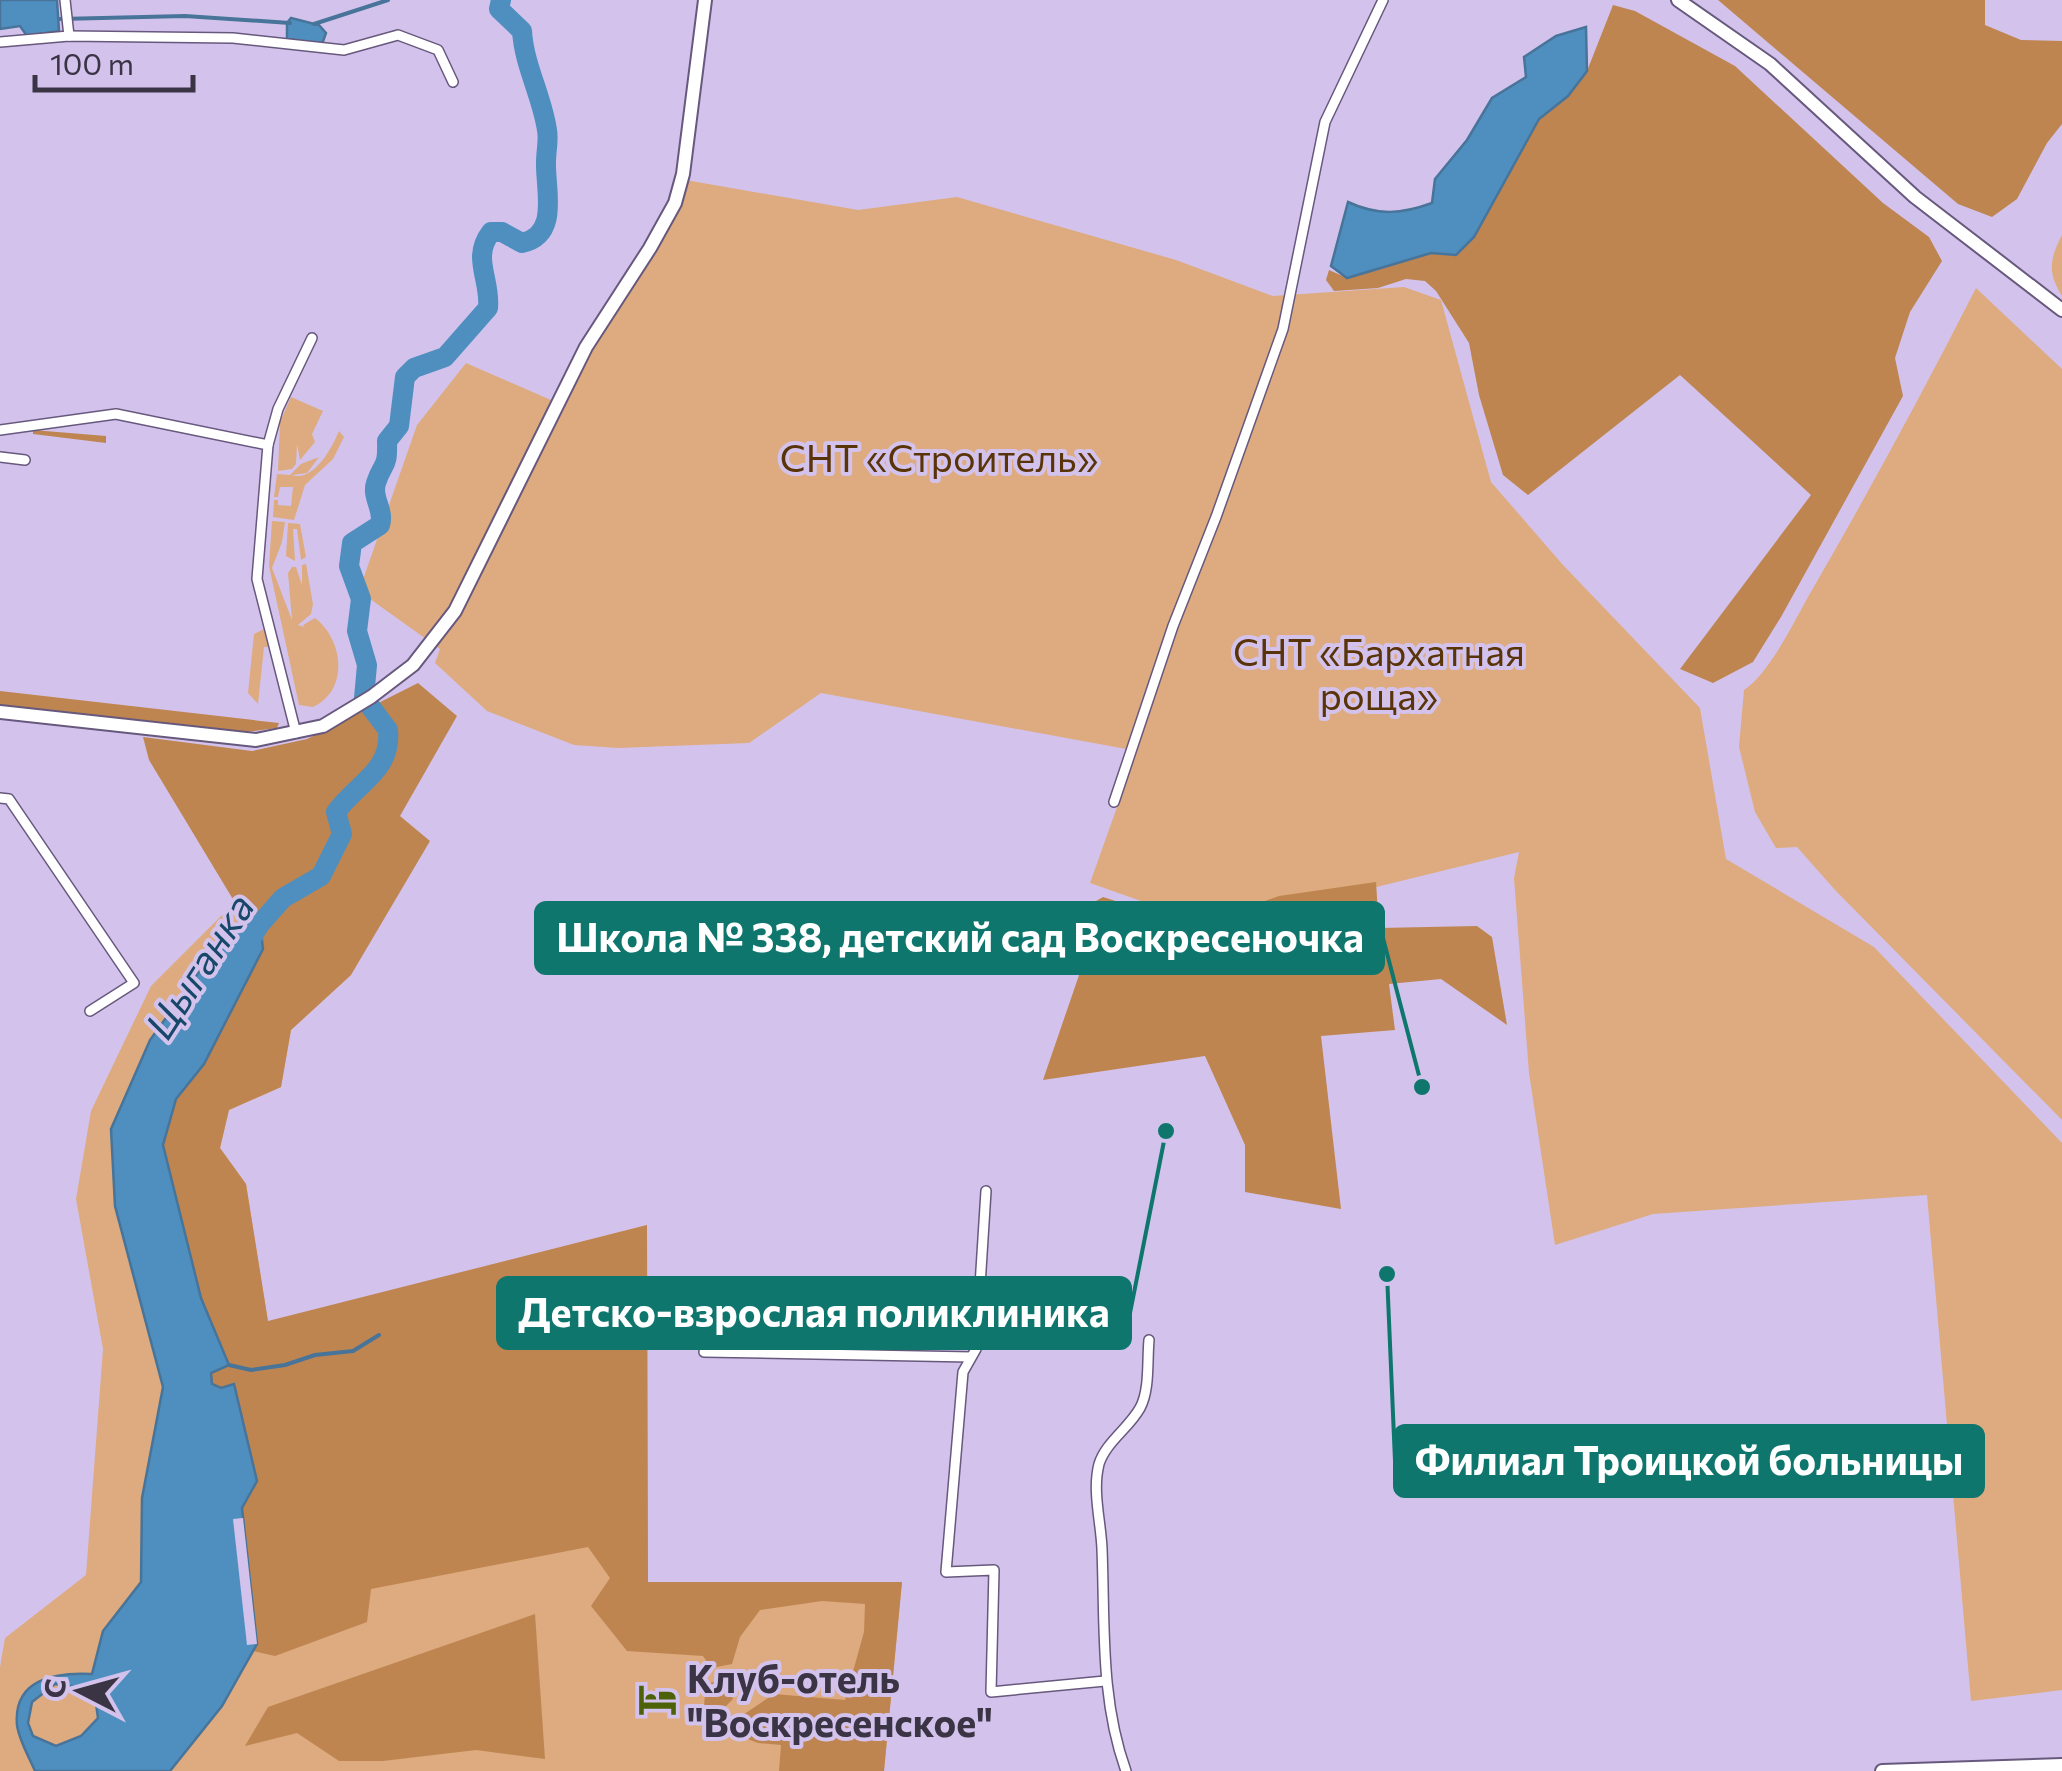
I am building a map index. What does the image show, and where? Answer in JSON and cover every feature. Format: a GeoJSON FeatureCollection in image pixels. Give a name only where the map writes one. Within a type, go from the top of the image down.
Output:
{"type":"FeatureCollection","features":[{"type":"Feature","properties":{"kind":"street"},"geometry":{"type":"LineString","coordinates":[[65,0],[69,36]]}},
{"type":"Feature","properties":{"kind":"street"},"geometry":{"type":"LineString","coordinates":[[0,712],[256,740],[296,734],[337,719],[413,665],[455,610],[586,347],[675,203],[683,174],[705,0]]}},
{"type":"Feature","properties":{"kind":"street"},"geometry":{"type":"LineString","coordinates":[[1114,802],[1173,626],[1283,329],[1325,122],[1383,0]]}},
{"type":"Feature","properties":{"kind":"street"},"geometry":{"type":"LineString","coordinates":[[1678,0],[1770,64],[1915,196],[2062,310]]}},
{"type":"Feature","properties":{"kind":"street"},"geometry":{"type":"LineString","coordinates":[[0,42],[69,36],[233,38],[344,50],[398,35],[438,50],[454,82]]}},
{"type":"Feature","properties":{"kind":"street"},"geometry":{"type":"LineString","coordinates":[[296,734],[257,579],[268,445],[278,410],[312,338]]}},
{"type":"Feature","properties":{"kind":"street"},"geometry":{"type":"LineString","coordinates":[[0,430],[116,414],[268,445]]}},
{"type":"Feature","properties":{"kind":"street"},"geometry":{"type":"LineString","coordinates":[[0,456],[25,460]]}},
{"type":"Feature","properties":{"kind":"street"},"geometry":{"type":"LineString","coordinates":[[0,798],[9,799],[134,983],[90,1012]]}},
{"type":"Feature","properties":{"kind":"street"},"geometry":{"type":"LineString","coordinates":[[986,1191],[976,1349],[963,1372],[946,1572],[994,1570],[991,1692],[1105,1681]]}},
{"type":"Feature","properties":{"kind":"street"},"geometry":{"type":"LineString","coordinates":[[1126,1771],[1114,1738],[1105,1681],[1097,1484],[1106,1451],[1143,1402],[1148,1340]]}},
{"type":"Feature","properties":{"kind":"street"},"geometry":{"type":"LineString","coordinates":[[704,1352],[972,1357]]}},
{"type":"Feature","properties":{"kind":"street"},"geometry":{"type":"LineString","coordinates":[[1882,1771],[2062,1765]]}},
{"type":"Feature","properties":{"kind":"green space"},"geometry":{"type":"Polygon","coordinates":[[[680,179],[858,210],[957,197],[1176,260],[1273,296],[1404,287],[1441,300],[1491,482],[1563,565],[1700,708],[1726,859],[1874,947],[2062,1143],[2062,1690],[1971,1701],[1927,1195],[1653,1214],[1555,1245],[1529,1073],[1514,878],[1519,852],[1299,906],[1192,919],[1090,883],[1137,751],[821,693],[749,743],[618,748],[574,745],[487,711],[435,663],[440,649],[359,591],[417,425],[466,363],[560,404],[680,179]]]}},
{"type":"Feature","properties":{"kind":"green space"},"geometry":{"type":"Polygon","coordinates":[[[2062,235],[2062,296],[2052,266],[2062,235]]]}},
{"type":"Feature","properties":{"kind":"green space"},"geometry":{"type":"Polygon","coordinates":[[[1976,288],[2062,369],[2062,1120],[1797,847],[1776,848],[1755,812],[1739,747],[1744,690],[1764,671],[1790,630],[1976,288]]]}},
{"type":"Feature","properties":{"kind":"green space"},"geometry":{"type":"Polygon","coordinates":[[[291,397],[323,411],[312,434],[315,442],[300,460],[297,444],[296,464],[292,469],[278,471],[280,422],[291,397]]]}},
{"type":"Feature","properties":{"kind":"green space"},"geometry":{"type":"Polygon","coordinates":[[[339,431],[344,437],[333,459],[305,485],[294,520],[273,517],[274,500],[278,500],[278,505],[291,506],[293,487],[280,487],[278,497],[274,497],[277,474],[290,475],[301,464],[319,457],[307,473],[292,475],[307,474],[326,455],[339,431]]]}},
{"type":"Feature","properties":{"kind":"green space"},"geometry":{"type":"Polygon","coordinates":[[[272,521],[285,522],[272,568],[292,620],[288,573],[296,567],[302,585],[302,565],[306,564],[313,604],[311,614],[298,625],[305,627],[315,618],[332,638],[336,651],[337,677],[333,689],[313,707],[299,705],[269,566],[272,521]]]}},
{"type":"Feature","properties":{"kind":"green space"},"geometry":{"type":"Polygon","coordinates":[[[288,523],[300,524],[306,557],[301,560],[297,529],[293,529],[295,561],[286,556],[288,523]]]}},
{"type":"Feature","properties":{"kind":"green space"},"geometry":{"type":"Polygon","coordinates":[[[264,629],[270,647],[264,647],[258,704],[248,693],[254,634],[264,629]]]}},
{"type":"Feature","properties":{"kind":"green space","name":"Клуб-отель \"Воскресенское\""},"geometry":{"type":"Polygon","coordinates":[[[255,882],[351,975],[291,1030],[281,1087],[229,1110],[220,1148],[246,1184],[268,1322],[647,1225],[648,1582],[902,1582],[884,1771],[0,1771],[0,1667],[5,1638],[86,1575],[103,1349],[76,1199],[91,1111],[151,986],[255,882]]]}},
{"type":"Feature","properties":{"kind":"shaded area"},"geometry":{"type":"Polygon","coordinates":[[[1718,0],[1985,0],[1985,25],[2021,40],[2062,41],[2062,124],[2047,143],[2017,199],[1992,217],[1958,204],[1718,0]]]}},
{"type":"Feature","properties":{"kind":"shaded area"},"geometry":{"type":"Polygon","coordinates":[[[1613,5],[1635,11],[1735,66],[1883,203],[1929,237],[1942,261],[1910,312],[1895,358],[1903,396],[1753,662],[1713,683],[1680,669],[1811,495],[1680,375],[1528,495],[1503,475],[1479,395],[1469,343],[1436,291],[1425,281],[1406,279],[1378,288],[1334,291],[1326,280],[1329,270],[1347,278],[1474,237],[1539,119],[1568,96],[1587,71],[1613,5]]]}},
{"type":"Feature","properties":{"kind":"shaded area"},"geometry":{"type":"Polygon","coordinates":[[[33,430],[106,436],[106,443],[33,434],[33,430]]]}},
{"type":"Feature","properties":{"kind":"shaded area"},"geometry":{"type":"Polygon","coordinates":[[[418,683],[457,716],[400,816],[430,841],[351,975],[291,1030],[281,1087],[229,1110],[220,1148],[246,1184],[268,1321],[647,1225],[648,1582],[902,1582],[884,1771],[779,1771],[781,1745],[758,1743],[722,1729],[774,1694],[845,1700],[864,1632],[865,1604],[822,1601],[760,1610],[740,1637],[732,1664],[711,1668],[703,1656],[627,1651],[591,1606],[610,1578],[588,1547],[371,1589],[367,1622],[275,1656],[253,1651],[257,1644],[233,1384],[221,1388],[212,1384],[211,1373],[228,1365],[201,1298],[163,1144],[176,1099],[204,1064],[263,949],[149,760],[143,737],[252,751],[307,739],[418,683]]]}},
{"type":"Feature","properties":{"kind":"shaded area"},"geometry":{"type":"Polygon","coordinates":[[[0,691],[279,723],[277,728],[238,733],[0,706],[0,691]]]}},
{"type":"Feature","properties":{"kind":"shaded area"},"geometry":{"type":"Polygon","coordinates":[[[1376,882],[1379,928],[1477,926],[1492,937],[1507,1025],[1441,979],[1389,984],[1395,1030],[1321,1036],[1341,1209],[1245,1192],[1245,1145],[1205,1056],[1043,1080],[1089,946],[1089,905],[1103,897],[1182,922],[1208,921],[1279,896],[1376,882]]]}},
{"type":"Feature","properties":{"kind":"shaded area"},"geometry":{"type":"Polygon","coordinates":[[[535,1614],[545,1759],[476,1750],[383,1761],[339,1761],[297,1733],[245,1746],[268,1707],[535,1614]]]}},
{"type":"Feature","properties":{"kind":"shaded area"},"geometry":{"type":"Polygon","coordinates":[[[725,1679],[733,1699],[720,1712],[704,1705],[706,1684],[725,1679]]]}},
{"type":"Feature","properties":{"kind":"water"},"geometry":{"type":"Polygon","coordinates":[[[0,0],[57,0],[59,31],[27,36],[20,26],[0,29],[0,0]]]}},
{"type":"Feature","properties":{"kind":"water"},"geometry":{"type":"Polygon","coordinates":[[[291,18],[319,25],[326,33],[322,44],[287,39],[291,18]]]}},
{"type":"Feature","properties":{"kind":"water"},"geometry":{"type":"Polygon","coordinates":[[[1586,27],[1587,71],[1568,96],[1539,119],[1474,237],[1456,255],[1431,253],[1347,278],[1331,266],[1348,202],[1390,212],[1432,203],[1435,179],[1467,140],[1492,98],[1526,77],[1524,57],[1556,36],[1586,27]]]}},
{"type":"Feature","properties":{"kind":"water"},"geometry":{"type":"Polygon","coordinates":[[[243,917],[260,924],[263,949],[204,1064],[176,1099],[163,1145],[201,1298],[229,1365],[211,1373],[212,1384],[221,1388],[234,1384],[257,1481],[242,1508],[257,1644],[222,1706],[170,1771],[35,1771],[17,1725],[22,1697],[40,1681],[52,1677],[92,1674],[103,1631],[141,1582],[142,1498],[163,1387],[115,1206],[111,1129],[150,1040],[243,917]],[[55,1684],[32,1702],[28,1723],[33,1736],[56,1746],[81,1736],[98,1718],[94,1689],[55,1684]]]}},
{"type":"Feature","properties":{"kind":"pier"},"geometry":{"type":"Polygon","coordinates":[[[243,1518],[257,1644],[247,1645],[233,1519],[243,1518]]]}},
{"type":"Feature","properties":{"kind":"waterway"},"geometry":{"type":"LineString","coordinates":[[314,24],[388,0]]}},
{"type":"Feature","properties":{"kind":"waterway","name":"Цыганка"},"geometry":{"type":"LineString","coordinates":[[246,947],[283,898],[321,876],[342,834],[336,812],[385,756],[388,730],[364,698],[367,665],[357,631],[361,599],[349,566],[352,543],[380,525],[375,488],[386,461],[387,441],[399,426],[405,377],[414,368],[445,357],[488,308],[482,260],[491,232],[502,232],[522,243],[542,231],[546,221],[545,117],[522,31],[499,9],[501,0]]}},
{"type":"Feature","properties":{"kind":"waterway"},"geometry":{"type":"LineString","coordinates":[[60,19],[185,16],[290,23]]}},
{"type":"Feature","properties":{"kind":"waterway"},"geometry":{"type":"LineString","coordinates":[[229,1365],[251,1370],[285,1365],[315,1355],[353,1351],[379,1335]]}},
{"type":"Feature","properties":{"kind":"place","name":"Школа № 338, детский сад Воскресеночка"},"geometry":{"type":"Point","coordinates":[1422,1087]}},
{"type":"Feature","properties":{"kind":"place","name":"Детско-взрослая поликлиника"},"geometry":{"type":"Point","coordinates":[1166,1131]}},
{"type":"Feature","properties":{"kind":"place","name":"Филиал Троицкой больницы"},"geometry":{"type":"Point","coordinates":[1387,1274]}},
{"type":"Feature","properties":{"kind":"place","name":"Клуб-отель \"Воскресенское\""},"geometry":{"type":"Point","coordinates":[657,1699]}},
{"type":"Feature","properties":{"kind":"park label","name":"СНТ «Строитель»"},"geometry":{"type":"Point","coordinates":[939,456]}},
{"type":"Feature","properties":{"kind":"park label","name":"СНТ «Бархатная роща»"},"geometry":{"type":"Point","coordinates":[1379,672]}}]}
